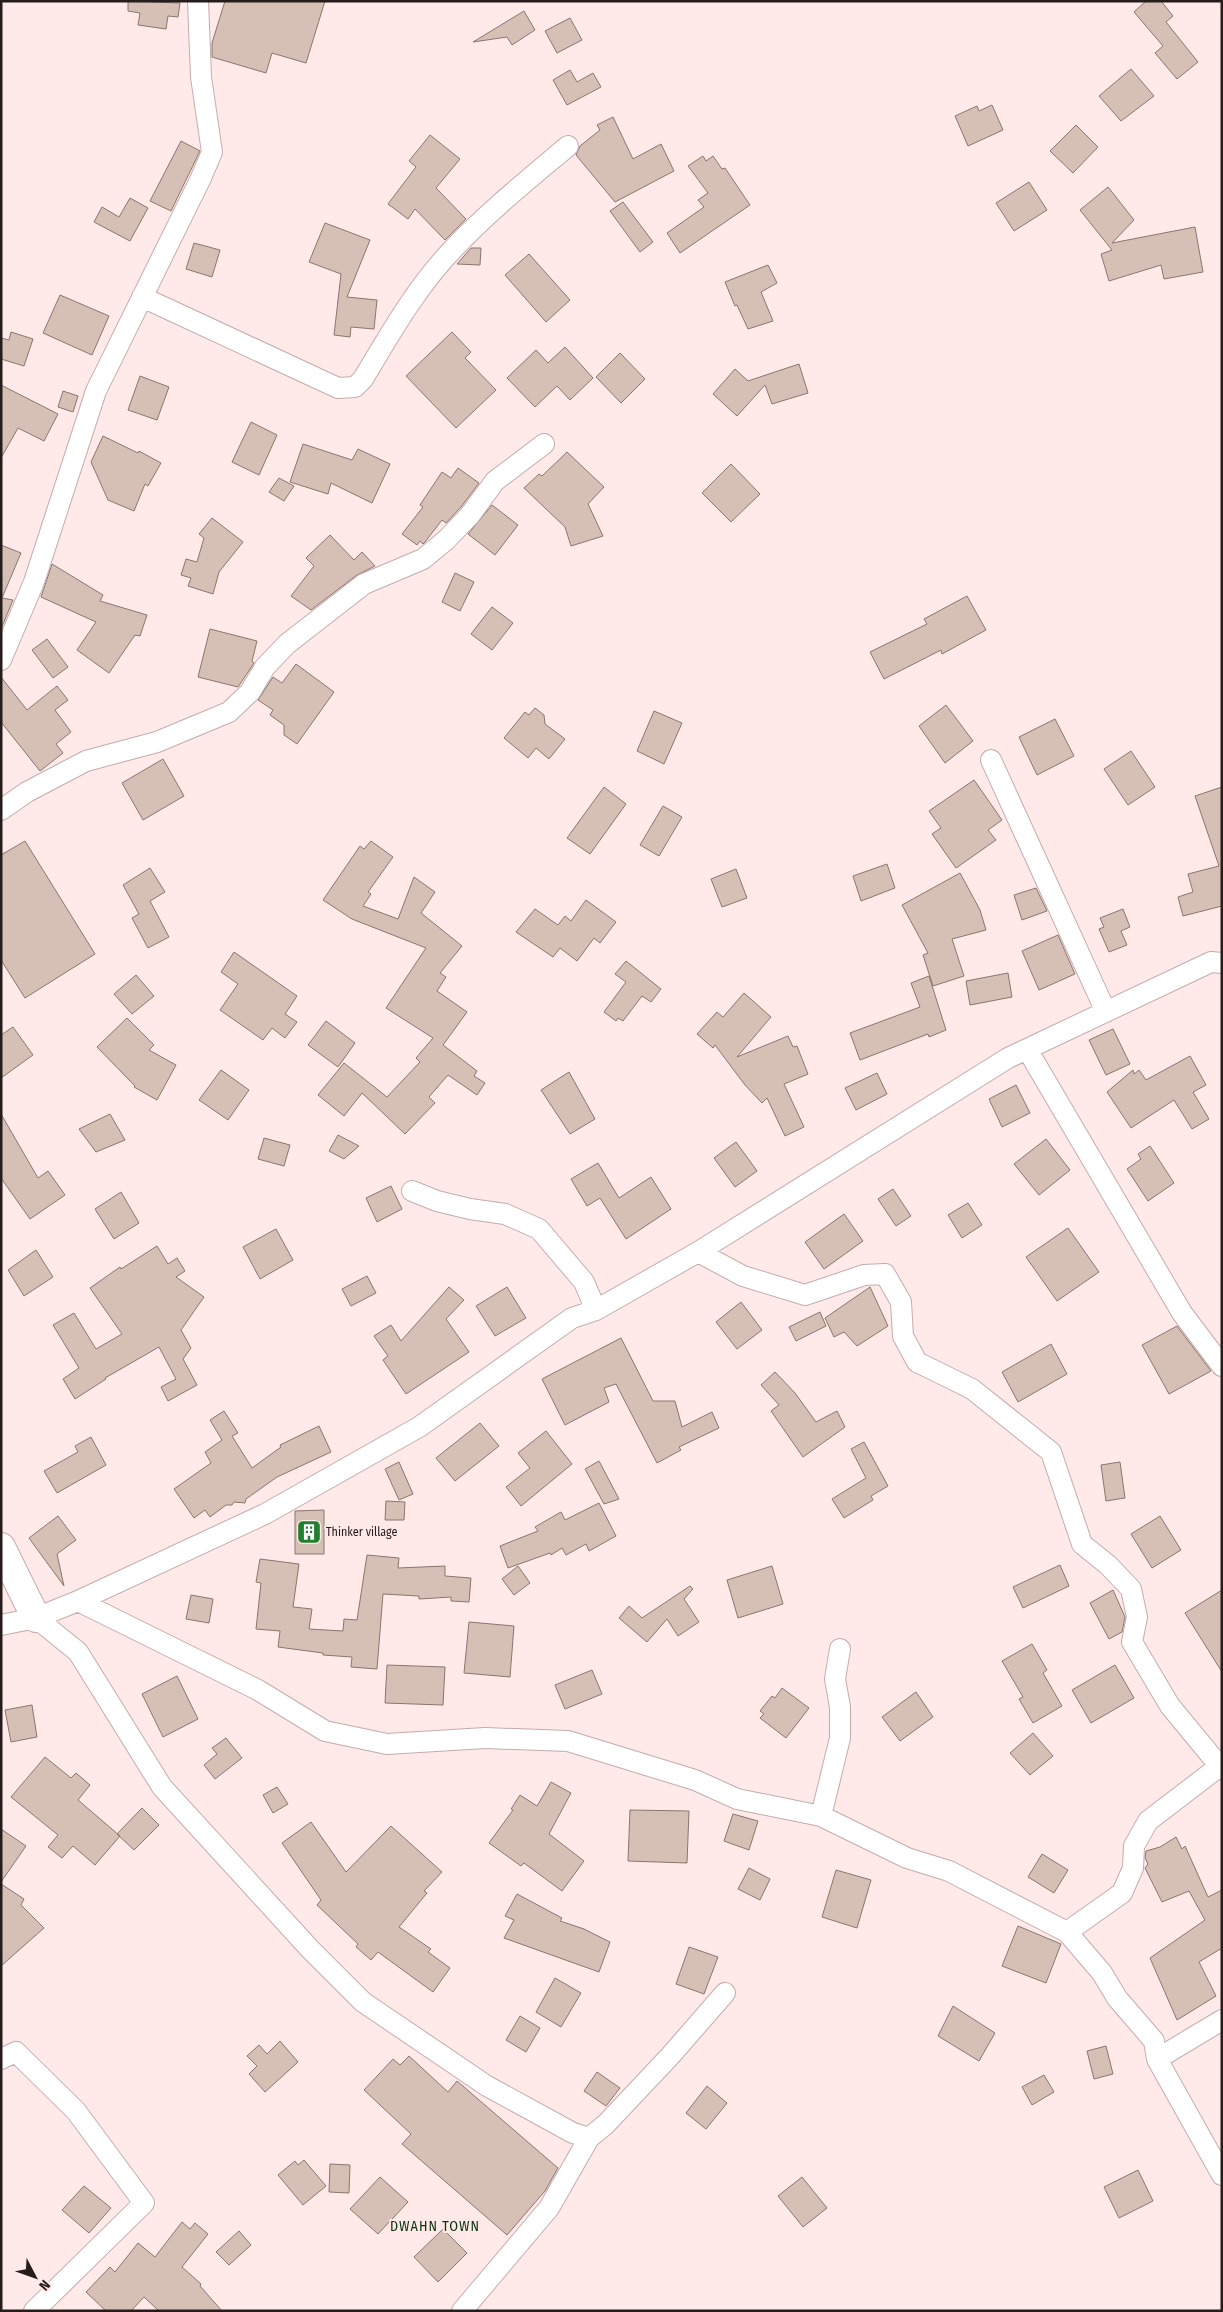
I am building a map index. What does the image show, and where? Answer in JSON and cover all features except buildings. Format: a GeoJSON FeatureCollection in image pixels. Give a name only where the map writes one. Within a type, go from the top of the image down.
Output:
{"type":"FeatureCollection","features":[{"type":"Feature","properties":{"kind":"street"},"geometry":{"type":"LineString","coordinates":[[1,660],[34,582],[96,391],[212,152],[200,77],[198,1]]}},
{"type":"Feature","properties":{"kind":"street"},"geometry":{"type":"LineString","coordinates":[[142,297],[338,388],[355,387],[363,378],[407,307],[453,249],[510,194],[568,146]]}},
{"type":"Feature","properties":{"kind":"street"},"geometry":{"type":"LineString","coordinates":[[1,810],[27,792],[86,761],[157,742],[229,712],[250,692],[265,667],[287,644],[364,584],[423,559],[446,540],[470,515],[495,481],[544,444]]}},
{"type":"Feature","properties":{"kind":"street"},"geometry":{"type":"LineString","coordinates":[[991,760],[1106,1012]]}},
{"type":"Feature","properties":{"kind":"street"},"geometry":{"type":"LineString","coordinates":[[1,1625],[36,1618],[78,1601],[273,1509],[419,1427],[572,1318],[596,1310],[698,1252],[1008,1058],[1211,962],[1222,963]]}},
{"type":"Feature","properties":{"kind":"street"},"geometry":{"type":"LineString","coordinates":[[1027,1049],[1182,1313],[1222,1366]]}},
{"type":"Feature","properties":{"kind":"street"},"geometry":{"type":"LineString","coordinates":[[412,1191],[446,1203],[505,1214],[539,1229],[584,1282],[596,1310]]}},
{"type":"Feature","properties":{"kind":"street"},"geometry":{"type":"LineString","coordinates":[[698,1252],[743,1276],[805,1295],[864,1275],[885,1274],[901,1302],[903,1336],[917,1362],[972,1389],[1051,1452],[1082,1544],[1108,1565],[1131,1590],[1137,1617],[1132,1642],[1170,1706],[1221,1767],[1148,1821],[1134,1846],[1132,1868],[1122,1893],[1067,1932]]}},
{"type":"Feature","properties":{"kind":"street"},"geometry":{"type":"LineString","coordinates":[[1,1547],[36,1618],[78,1652],[162,1787],[309,1948],[364,2002],[487,2086],[573,2133],[589,2138]]}},
{"type":"Feature","properties":{"kind":"street"},"geometry":{"type":"LineString","coordinates":[[78,1601],[258,1690],[325,1731],[387,1744],[485,1738],[568,1741],[695,1780],[737,1799],[821,1816],[907,1858],[949,1872],[1067,1932],[1102,1973],[1117,1998],[1154,2041],[1157,2059],[1222,2175]]}},
{"type":"Feature","properties":{"kind":"street"},"geometry":{"type":"LineString","coordinates":[[821,1816],[840,1738],[840,1707],[835,1679],[840,1648]]}},
{"type":"Feature","properties":{"kind":"street"},"geometry":{"type":"LineString","coordinates":[[462,2311],[549,2208],[589,2138],[606,2124],[671,2055],[725,1993]]}},
{"type":"Feature","properties":{"kind":"street"},"geometry":{"type":"LineString","coordinates":[[1157,2059],[1222,2020]]}},
{"type":"Feature","properties":{"kind":"street"},"geometry":{"type":"LineString","coordinates":[[1,2059],[16,2052],[76,2111],[144,2203],[34,2311]]}},
{"type":"Feature","properties":{"kind":"place","name":"Thinker village"},"geometry":{"type":"Point","coordinates":[309,1532]}},
{"type":"Feature","properties":{"kind":"district","name":"DWAHN TOWN"},"geometry":{"type":"Point","coordinates":[435,2226]}}]}
